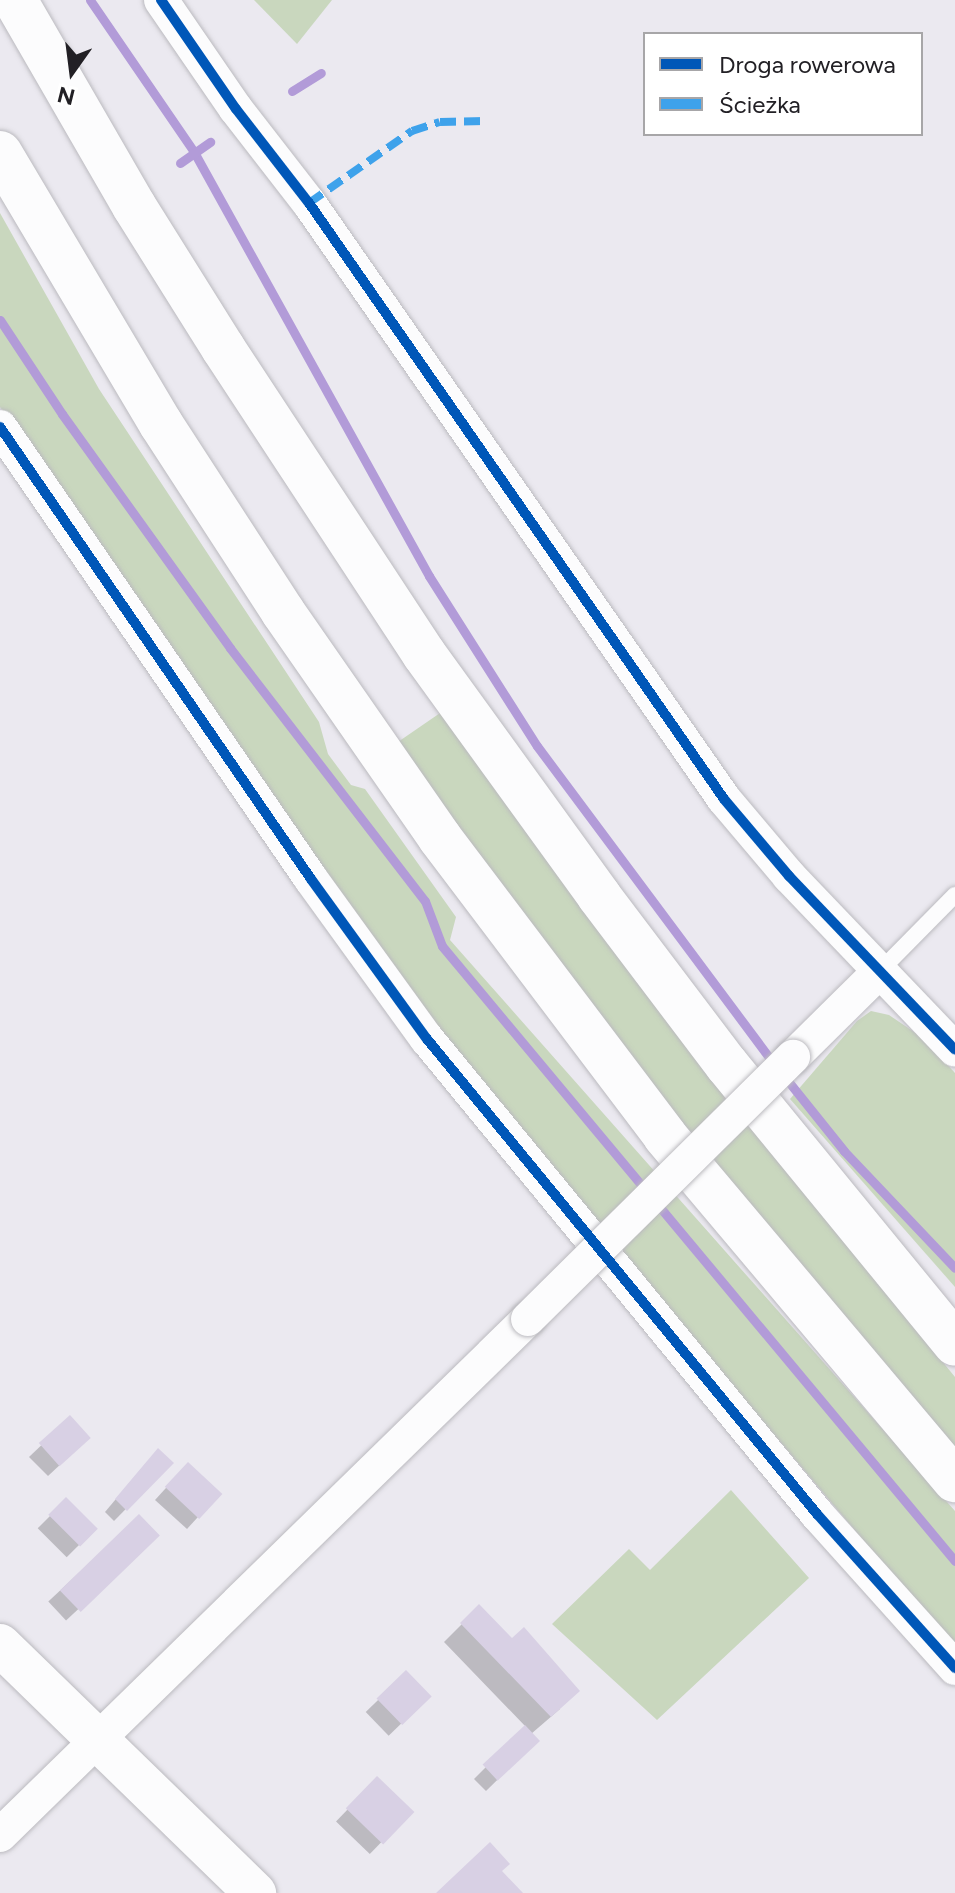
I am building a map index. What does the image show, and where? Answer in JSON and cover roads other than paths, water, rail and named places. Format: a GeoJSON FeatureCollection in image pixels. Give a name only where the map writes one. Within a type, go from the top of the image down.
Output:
{"type":"FeatureCollection","features":[{"type":"Feature","properties":{"kind":"highway"},"geometry":{"type":"LineString","coordinates":[[15,0],[127,193],[223,348],[424,654],[599,896],[727,1065],[955,1344]]}},
{"type":"Feature","properties":{"kind":"highway"},"geometry":{"type":"LineString","coordinates":[[0,153],[161,424],[283,612],[440,838],[665,1136],[955,1480]]}},
{"type":"Feature","properties":{"kind":"street"},"geometry":{"type":"LineString","coordinates":[[161,0],[236,109],[309,203],[694,759],[789,876],[955,1050]]}},
{"type":"Feature","properties":{"kind":"street"},"geometry":{"type":"LineString","coordinates":[[0,427],[311,879],[427,1039],[817,1514],[955,1668]]}},
{"type":"Feature","properties":{"kind":"street"},"geometry":{"type":"LineString","coordinates":[[0,1835],[879,972]]}},
{"type":"Feature","properties":{"kind":"street"},"geometry":{"type":"LineString","coordinates":[[0,1645],[255,1893]]}},
{"type":"Feature","properties":{"kind":"lane"},"geometry":{"type":"LineString","coordinates":[[879,972],[955,895]]}},
{"type":"Feature","properties":{"kind":"waterway"},"geometry":{"type":"LineString","coordinates":[[90,0],[194,152],[429,576],[537,746],[775,1065]]}},
{"type":"Feature","properties":{"kind":"waterway"},"geometry":{"type":"LineString","coordinates":[[292,91],[321,73]]}},
{"type":"Feature","properties":{"kind":"waterway"},"geometry":{"type":"LineString","coordinates":[[180,163],[210,142]]}},
{"type":"Feature","properties":{"kind":"waterway"},"geometry":{"type":"LineString","coordinates":[[0,320],[62,414],[230,648],[425,901],[442,946],[955,1561]]}},
{"type":"Feature","properties":{"kind":"waterway"},"geometry":{"type":"LineString","coordinates":[[784,1076],[844,1151],[955,1268]]}}]}
